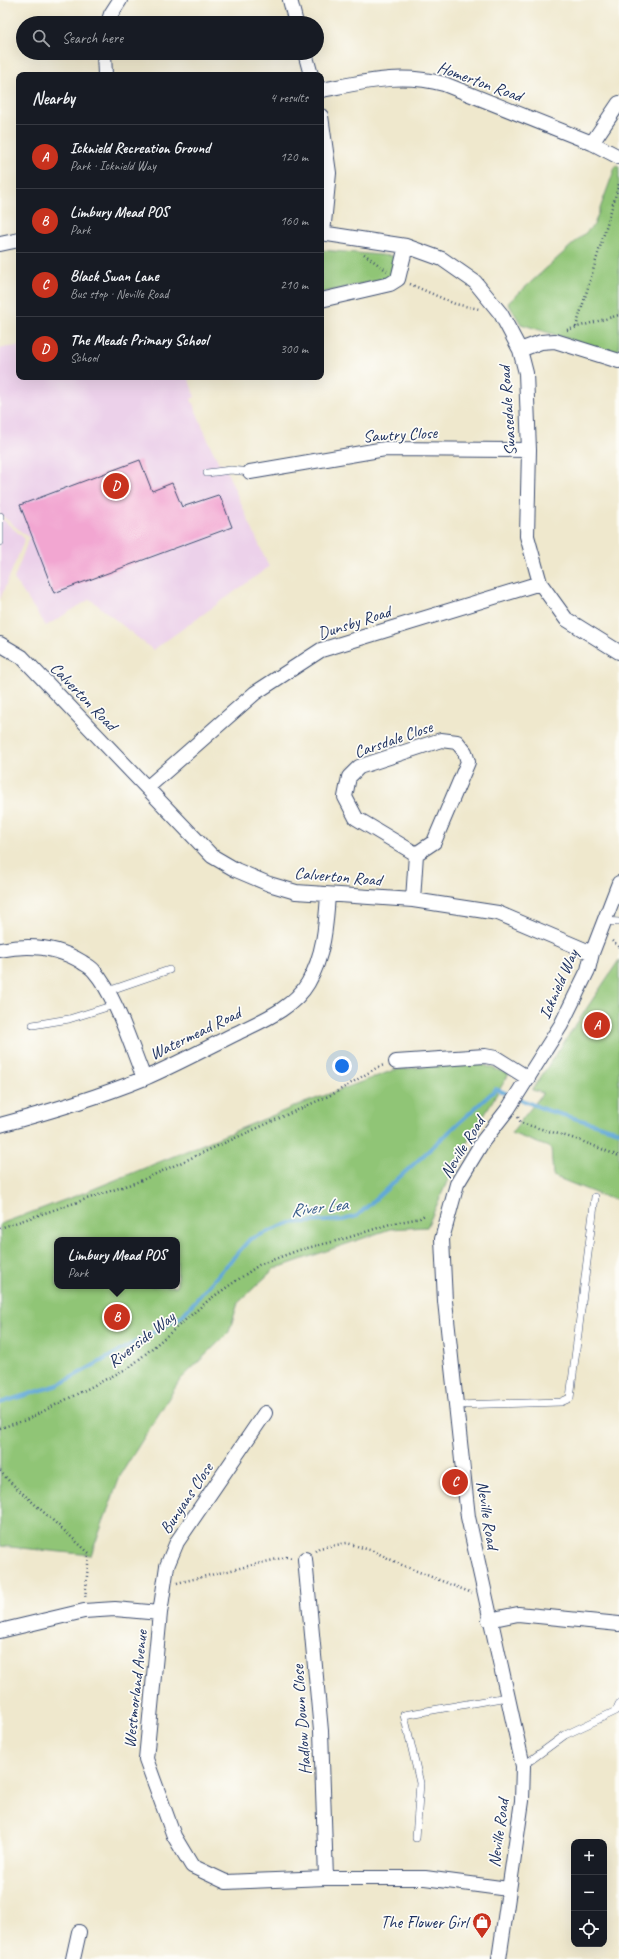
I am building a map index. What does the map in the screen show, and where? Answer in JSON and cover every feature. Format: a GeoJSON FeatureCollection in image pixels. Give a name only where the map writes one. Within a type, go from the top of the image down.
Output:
{"type":"FeatureCollection","features":[{"type":"Feature","properties":{"kind":"street"},"geometry":{"type":"LineString","coordinates":[[110,16],[120,0]]}},
{"type":"Feature","properties":{"kind":"street"},"geometry":{"type":"LineString","coordinates":[[290,0],[294,16]]}},
{"type":"Feature","properties":{"kind":"street"},"geometry":{"type":"LineString","coordinates":[[104,60],[105,72]]}},
{"type":"Feature","properties":{"kind":"street"},"geometry":{"type":"LineString","coordinates":[[307,60],[310,72]]}},
{"type":"Feature","properties":{"kind":"street","name":"Homerton Road"},"geometry":{"type":"LineString","coordinates":[[324,89],[384,78],[430,80],[444,84],[592,143],[619,157]]}},
{"type":"Feature","properties":{"kind":"street"},"geometry":{"type":"LineString","coordinates":[[592,143],[619,103]]}},
{"type":"Feature","properties":{"kind":"street"},"geometry":{"type":"LineString","coordinates":[[324,137],[329,173],[324,216]]}},
{"type":"Feature","properties":{"kind":"street","name":"Swasedale Road"},"geometry":{"type":"LineString","coordinates":[[324,233],[406,246],[442,259],[475,282],[501,314],[520,350],[526,373],[529,450],[527,536],[540,583],[566,619],[619,652]]}},
{"type":"Feature","properties":{"kind":"street"},"geometry":{"type":"LineString","coordinates":[[0,244],[16,241]]}},
{"type":"Feature","properties":{"kind":"street"},"geometry":{"type":"LineString","coordinates":[[324,299],[390,284],[398,279],[406,246]]}},
{"type":"Feature","properties":{"kind":"street"},"geometry":{"type":"LineString","coordinates":[[520,350],[541,342],[555,341],[619,361]]}},
{"type":"Feature","properties":{"kind":"street","name":"Sawtry Close"},"geometry":{"type":"LineString","coordinates":[[250,472],[385,449],[529,450]]}},
{"type":"Feature","properties":{"kind":"street","name":"Dunsby Road"},"geometry":{"type":"LineString","coordinates":[[148,787],[255,694],[321,650],[540,583]]}},
{"type":"Feature","properties":{"kind":"street","name":"Calverton Road"},"geometry":{"type":"LineString","coordinates":[[0,644],[22,657],[148,787],[212,856],[236,870],[269,884],[296,892],[413,900],[498,914],[592,953]]}},
{"type":"Feature","properties":{"kind":"street","name":"Carsdale Close"},"geometry":{"type":"LineString","coordinates":[[441,740],[457,742],[465,752],[468,762],[434,842],[416,854],[356,818],[345,797],[349,777],[359,767],[441,740]]}},
{"type":"Feature","properties":{"kind":"street"},"geometry":{"type":"LineString","coordinates":[[413,900],[416,854]]}},
{"type":"Feature","properties":{"kind":"street","name":"Icknield Way"},"geometry":{"type":"LineString","coordinates":[[518,1092],[561,1025],[588,970],[592,953],[619,883]]}},
{"type":"Feature","properties":{"kind":"street","name":"Watermead Road"},"geometry":{"type":"LineString","coordinates":[[0,1125],[84,1100],[144,1078],[257,1023],[293,1002],[308,983],[320,955],[326,928],[328,895]]}},
{"type":"Feature","properties":{"kind":"street"},"geometry":{"type":"LineString","coordinates":[[0,950],[17,947],[43,947],[70,955],[93,969],[108,991],[144,1078]]}},
{"type":"Feature","properties":{"kind":"street"},"geometry":{"type":"LineString","coordinates":[[396,1062],[485,1056],[496,1058],[528,1078]]}},
{"type":"Feature","properties":{"kind":"street","name":"Neville Road"},"geometry":{"type":"LineString","coordinates":[[499,1959],[508,1888],[522,1801],[523,1766],[489,1620],[468,1517],[445,1301],[442,1239],[457,1184],[483,1141],[512,1112],[518,1092]]}},
{"type":"Feature","properties":{"kind":"street","name":"Bunyans Close"},"geometry":{"type":"LineString","coordinates":[[160,1613],[167,1566],[177,1542],[266,1413]]}},
{"type":"Feature","properties":{"kind":"street","name":"Hadlow Down Close"},"geometry":{"type":"LineString","coordinates":[[306,1559],[321,1731],[326,1878]]}},
{"type":"Feature","properties":{"kind":"street","name":"Westmorland Avenue"},"geometry":{"type":"LineString","coordinates":[[0,1632],[84,1610],[115,1609],[160,1613],[146,1759],[174,1836],[192,1866],[226,1882],[326,1878],[425,1878],[508,1888]]}},
{"type":"Feature","properties":{"kind":"street"},"geometry":{"type":"LineString","coordinates":[[489,1620],[518,1614],[619,1624]]}},
{"type":"Feature","properties":{"kind":"street"},"geometry":{"type":"LineString","coordinates":[[73,1959],[79,1932]]}},
{"type":"Feature","properties":{"kind":"lane"},"geometry":{"type":"LineString","coordinates":[[207,473],[231,470],[250,472]]}},
{"type":"Feature","properties":{"kind":"lane"},"geometry":{"type":"LineString","coordinates":[[0,516],[0,542]]}},
{"type":"Feature","properties":{"kind":"lane"},"geometry":{"type":"LineString","coordinates":[[605,921],[619,922]]}},
{"type":"Feature","properties":{"kind":"lane"},"geometry":{"type":"LineString","coordinates":[[108,991],[169,970]]}},
{"type":"Feature","properties":{"kind":"lane"},"geometry":{"type":"LineString","coordinates":[[33,1025],[69,1019],[114,1005]]}},
{"type":"Feature","properties":{"kind":"lane"},"geometry":{"type":"LineString","coordinates":[[456,1405],[561,1402],[570,1398],[595,1197]]}},
{"type":"Feature","properties":{"kind":"lane"},"geometry":{"type":"LineString","coordinates":[[416,1838],[420,1782],[404,1715],[507,1697]]}},
{"type":"Feature","properties":{"kind":"lane"},"geometry":{"type":"LineString","coordinates":[[523,1766],[565,1735],[616,1711],[619,1704]]}},
{"type":"Feature","properties":{"kind":"path"},"geometry":{"type":"LineString","coordinates":[[576,327],[619,184]]}},
{"type":"Feature","properties":{"kind":"path"},"geometry":{"type":"LineString","coordinates":[[360,251],[398,279],[455,304],[501,314]]}},
{"type":"Feature","properties":{"kind":"path"},"geometry":{"type":"LineString","coordinates":[[555,341],[556,333],[619,315]]}},
{"type":"Feature","properties":{"kind":"path"},"geometry":{"type":"LineString","coordinates":[[0,1228],[140,1181],[333,1094],[378,1067],[396,1062]]}},
{"type":"Feature","properties":{"kind":"path"},"geometry":{"type":"LineString","coordinates":[[512,1112],[521,1123],[579,1140],[619,1156]]}},
{"type":"Feature","properties":{"kind":"path","name":"Riverside Way"},"geometry":{"type":"LineString","coordinates":[[0,1428],[26,1420],[130,1367],[210,1300],[259,1265],[299,1250],[344,1239],[390,1224],[420,1218],[426,1214]]}},
{"type":"Feature","properties":{"kind":"path"},"geometry":{"type":"LineString","coordinates":[[0,1471],[9,1481],[89,1553],[84,1610]]}},
{"type":"Feature","properties":{"kind":"shaded area"},"geometry":{"type":"Polygon","coordinates":[[[16,346],[16,380],[189,380],[195,397],[191,399],[211,447],[219,463],[224,465],[269,567],[153,650],[90,599],[46,626],[14,579],[29,538],[0,514],[0,348],[16,346]]]}},
{"type":"Feature","properties":{"kind":"shaded area"},"geometry":{"type":"Polygon","coordinates":[[[0,517],[25,539],[0,599],[0,517]]]}},
{"type":"Feature","properties":{"kind":"green space"},"geometry":{"type":"Polygon","coordinates":[[[616,165],[619,167],[619,355],[521,324],[508,303],[594,225],[616,165]]]}},
{"type":"Feature","properties":{"kind":"green space"},"geometry":{"type":"Polygon","coordinates":[[[324,250],[393,256],[393,277],[324,292],[324,250]]]}},
{"type":"Feature","properties":{"kind":"green space"},"geometry":{"type":"Polygon","coordinates":[[[619,960],[619,1200],[605,1197],[553,1176],[551,1148],[511,1133],[543,1093],[532,1090],[619,960]]]}},
{"type":"Feature","properties":{"kind":"green space"},"geometry":{"type":"Polygon","coordinates":[[[475,1062],[509,1074],[458,1157],[427,1227],[390,1229],[274,1269],[238,1303],[229,1332],[180,1380],[121,1474],[91,1555],[0,1546],[0,1224],[86,1192],[296,1106],[394,1070],[475,1062]]]}},
{"type":"Feature","properties":{"kind":"building"},"geometry":{"type":"Polygon","coordinates":[[[140,460],[152,491],[172,483],[182,507],[218,495],[221,498],[232,527],[54,593],[20,505],[140,460]]]}},
{"type":"Feature","properties":{"kind":"waterway","name":"River Lea"},"geometry":{"type":"LineString","coordinates":[[0,1403],[58,1385],[181,1317],[250,1239],[290,1223],[343,1220],[357,1216],[496,1089],[546,1110],[619,1131]]}},
{"type":"Feature","properties":{"kind":"place","name":"The Meads Primary School"},"geometry":{"type":"Point","coordinates":[116,486]}},
{"type":"Feature","properties":{"kind":"place","name":"Icknield Recreation Ground"},"geometry":{"type":"Point","coordinates":[597,1025]}},
{"type":"Feature","properties":{"kind":"place","name":"Limbury Mead POS"},"geometry":{"type":"Point","coordinates":[117,1317]}},
{"type":"Feature","properties":{"kind":"place","name":"Black Swan Lane"},"geometry":{"type":"Point","coordinates":[455,1482]}},
{"type":"Feature","properties":{"kind":"place","name":"The Flower Girl"},"geometry":{"type":"Point","coordinates":[482,1939]}}]}
